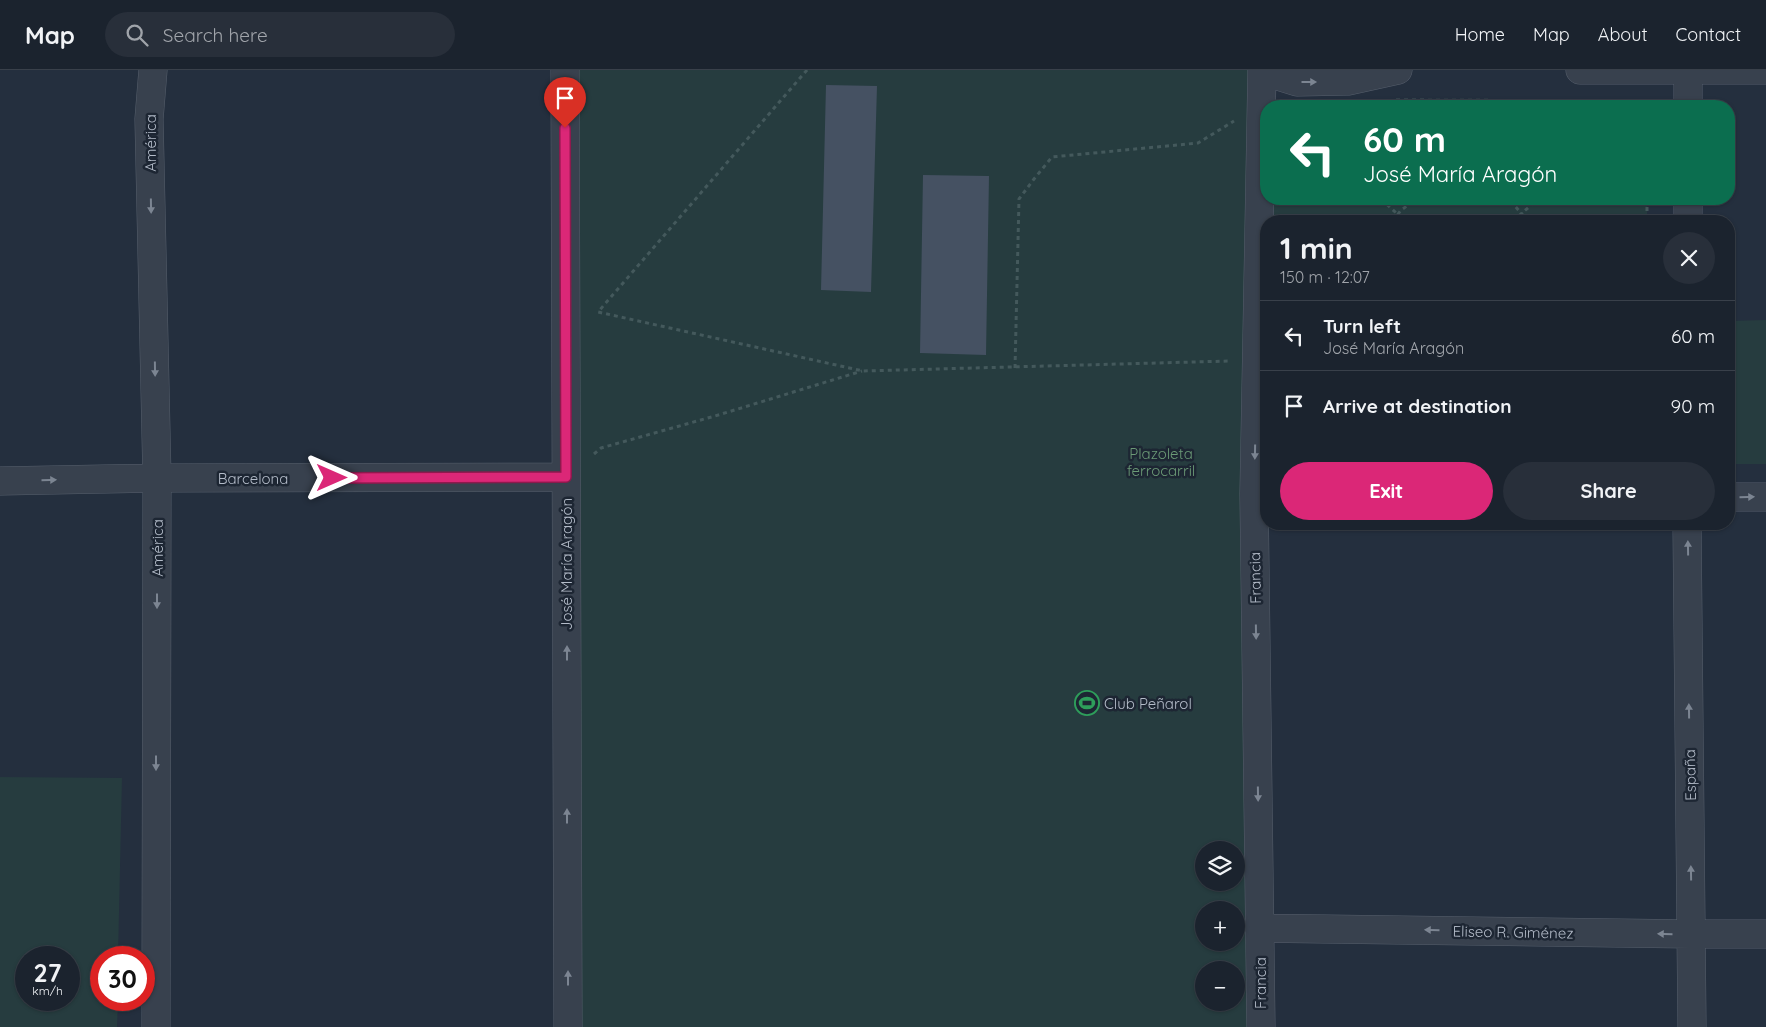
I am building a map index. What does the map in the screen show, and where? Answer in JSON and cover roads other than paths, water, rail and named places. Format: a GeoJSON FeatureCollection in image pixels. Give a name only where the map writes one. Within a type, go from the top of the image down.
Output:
{"type":"FeatureCollection","features":[{"type":"Feature","properties":{"kind":"street","name":"América"},"geometry":{"type":"LineString","coordinates":[[154,70],[149,119],[157,478],[156,1027]]}},
{"type":"Feature","properties":{"kind":"street","name":"José María Aragón"},"geometry":{"type":"LineString","coordinates":[[565,70],[568,1027]]}},
{"type":"Feature","properties":{"kind":"street"},"geometry":{"type":"LineString","coordinates":[[1262,70],[1297,82],[1348,82],[1398,70]]}},
{"type":"Feature","properties":{"kind":"street","name":"Francia"},"geometry":{"type":"LineString","coordinates":[[1262,70],[1262,100]]}},
{"type":"Feature","properties":{"kind":"street"},"geometry":{"type":"LineString","coordinates":[[1580,70],[1766,70]]}},
{"type":"Feature","properties":{"kind":"street"},"geometry":{"type":"LineString","coordinates":[[1688,70],[1688,100]]}},
{"type":"Feature","properties":{"kind":"street","name":"Francia"},"geometry":{"type":"LineString","coordinates":[[1260,205],[1257,361],[1260,494],[1261,1027]]}},
{"type":"Feature","properties":{"kind":"street","name":"Barcelona"},"geometry":{"type":"LineString","coordinates":[[0,482],[157,478],[566,477]]}},
{"type":"Feature","properties":{"kind":"street"},"geometry":{"type":"LineString","coordinates":[[1735,497],[1766,497]]}},
{"type":"Feature","properties":{"kind":"street","name":"España"},"geometry":{"type":"LineString","coordinates":[[1687,530],[1692,1027]]}},
{"type":"Feature","properties":{"kind":"street","name":"Eliseo R. Giménez"},"geometry":{"type":"LineString","coordinates":[[1260,928],[1766,934]]}},
{"type":"Feature","properties":{"kind":"place","name":"Club Peñarol"},"geometry":{"type":"Point","coordinates":[1087,703]}},
{"type":"Feature","properties":{"kind":"park label","name":"Plazoleta ferrocarril"},"geometry":{"type":"Point","coordinates":[1161,462]}}]}
